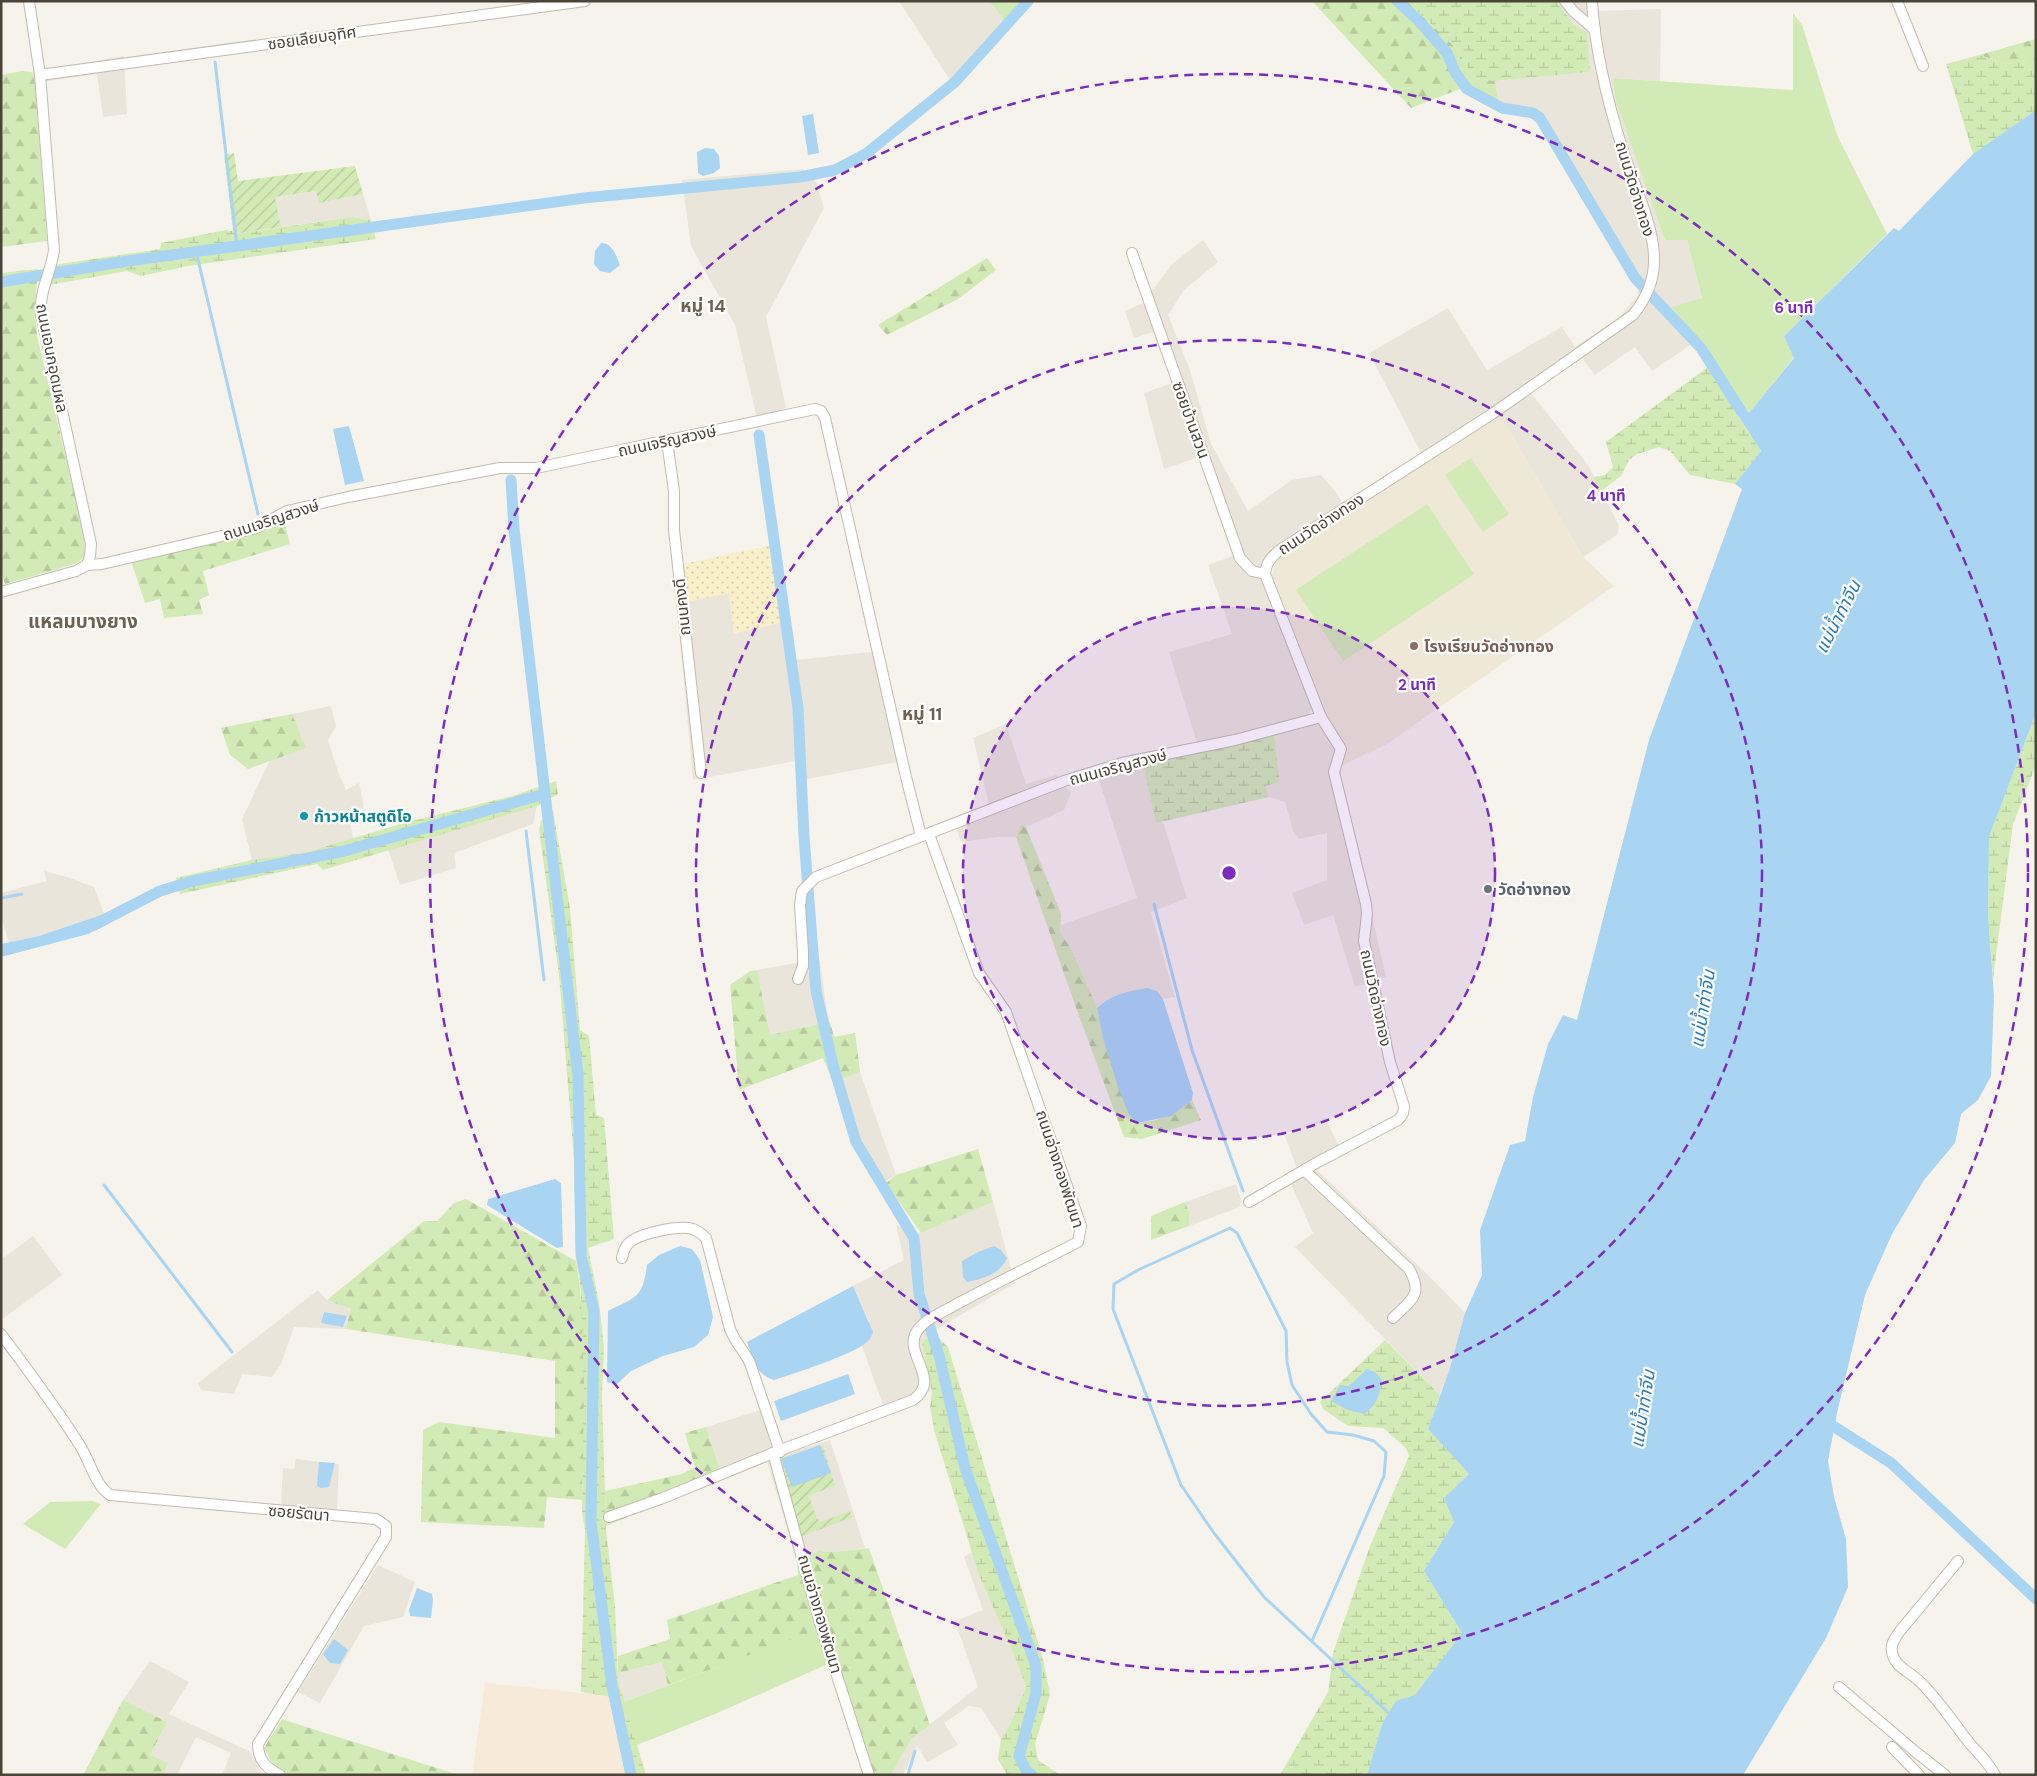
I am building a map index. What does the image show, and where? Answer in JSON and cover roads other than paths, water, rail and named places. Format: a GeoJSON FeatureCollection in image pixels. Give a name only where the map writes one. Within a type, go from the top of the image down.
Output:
{"type":"FeatureCollection","features":[{"type":"Feature","properties":{"kind":"street","name":"ถนนเอนกอุดมผล"},"geometry":{"type":"LineString","coordinates":[[28,1],[40,75],[54,250],[52,264],[41,295],[41,314],[91,544],[87,565]]}},
{"type":"Feature","properties":{"kind":"street","name":"ซอยเลียบอุทิศ"},"geometry":{"type":"LineString","coordinates":[[40,75],[585,1]]}},
{"type":"Feature","properties":{"kind":"street"},"geometry":{"type":"LineString","coordinates":[[1565,1],[1595,30]]}},
{"type":"Feature","properties":{"kind":"street","name":"ถนนวัดอ่างทอง"},"geometry":{"type":"LineString","coordinates":[[1249,1202],[1304,1170],[1398,1120],[1404,1111],[1390,1062],[1364,941],[1367,914],[1366,904],[1334,772],[1341,749],[1321,717],[1265,574],[1265,567],[1270,559],[1280,550],[1502,408],[1633,315],[1641,305],[1653,276],[1654,256],[1652,237],[1620,143],[1602,73],[1592,1]]}},
{"type":"Feature","properties":{"kind":"street"},"geometry":{"type":"LineString","coordinates":[[1897,1],[1923,66]]}},
{"type":"Feature","properties":{"kind":"street","name":"ซอยบ้านสวน"},"geometry":{"type":"LineString","coordinates":[[1132,252],[1240,558],[1252,571],[1265,574]]}},
{"type":"Feature","properties":{"kind":"street","name":"ถนนเจริญสวงษ์"},"geometry":{"type":"LineString","coordinates":[[87,565],[102,564],[256,528],[287,511],[348,497],[500,468],[536,468],[808,409],[821,411],[825,418],[841,485],[906,777],[925,835]]}},
{"type":"Feature","properties":{"kind":"street","name":"ถนนคงดี"},"geometry":{"type":"LineString","coordinates":[[667,441],[674,491],[674,530],[701,774]]}},
{"type":"Feature","properties":{"kind":"street"},"geometry":{"type":"LineString","coordinates":[[1,592],[63,576],[87,565]]}},
{"type":"Feature","properties":{"kind":"street","name":"ถนนเจริญสวงษ์"},"geometry":{"type":"LineString","coordinates":[[798,979],[803,966],[804,952],[800,905],[802,891],[816,877],[1102,768],[1235,740],[1321,717]]}},
{"type":"Feature","properties":{"kind":"street","name":"ถนนอ่างทองพัฒนา"},"geometry":{"type":"LineString","coordinates":[[609,1516],[663,1498],[913,1400],[921,1394],[925,1386],[914,1344],[918,1328],[942,1312],[1078,1242],[1082,1226],[1006,1012],[979,973],[925,835]]}},
{"type":"Feature","properties":{"kind":"street"},"geometry":{"type":"LineString","coordinates":[[1304,1170],[1409,1269],[1416,1281],[1417,1290],[1393,1318]]}},
{"type":"Feature","properties":{"kind":"street","name":"ถนนอ่างทองพัฒนา"},"geometry":{"type":"LineString","coordinates":[[622,1258],[628,1243],[634,1238],[658,1231],[682,1228],[694,1229],[706,1238],[730,1330],[750,1363],[776,1453],[820,1623],[869,1775]]}},
{"type":"Feature","properties":{"kind":"street","name":"ซอยรัตนา"},"geometry":{"type":"LineString","coordinates":[[1,1334],[80,1445],[99,1485],[110,1495],[376,1519],[386,1526],[386,1537],[258,1744],[258,1753],[262,1762],[269,1769],[280,1775]]}},
{"type":"Feature","properties":{"kind":"street"},"geometry":{"type":"LineString","coordinates":[[1958,1561],[1900,1631],[1893,1642],[1892,1651],[1899,1665],[1922,1684],[1949,1714],[1972,1746],[1987,1760],[1996,1775]]}},
{"type":"Feature","properties":{"kind":"street"},"geometry":{"type":"LineString","coordinates":[[1839,1687],[1916,1753],[1945,1775]]}},
{"type":"Feature","properties":{"kind":"street"},"geometry":{"type":"LineString","coordinates":[[1892,1747],[1919,1775]]}},
{"type":"Feature","properties":{"kind":"water","name":"แม่น้ำท่าจีน"},"geometry":{"type":"Polygon","coordinates":[[[2036,110],[2036,713],[1989,837],[1988,914],[1994,996],[1991,1076],[1978,1100],[1961,1114],[1955,1143],[1924,1180],[1892,1234],[1865,1295],[1837,1413],[1828,1461],[1834,1497],[1846,1539],[1848,1587],[1826,1638],[1743,1775],[1367,1775],[1382,1724],[1396,1701],[1415,1695],[1462,1633],[1424,1571],[1454,1522],[1444,1498],[1469,1474],[1428,1429],[1449,1371],[1465,1313],[1482,1275],[1480,1230],[1510,1145],[1525,1141],[1533,1097],[1548,1044],[1563,1015],[1577,1020],[1649,740],[1742,489],[1735,484],[1761,451],[1730,403],[1735,398],[1749,413],[1794,358],[1784,336],[1894,228],[1899,231],[1973,154],[2036,110]]]}},
{"type":"Feature","properties":{"kind":"water"},"geometry":{"type":"Polygon","coordinates":[[[813,114],[819,153],[808,155],[802,116],[813,114]]]}},
{"type":"Feature","properties":{"kind":"water"},"geometry":{"type":"Polygon","coordinates":[[[705,148],[714,149],[719,156],[720,168],[714,173],[703,176],[698,173],[697,152],[705,148]]]}},
{"type":"Feature","properties":{"kind":"water"},"geometry":{"type":"Polygon","coordinates":[[[601,243],[611,248],[620,265],[610,273],[600,271],[594,264],[595,251],[601,243]]]}},
{"type":"Feature","properties":{"kind":"water"},"geometry":{"type":"Polygon","coordinates":[[[349,426],[364,481],[345,485],[333,429],[349,426]]]}},
{"type":"Feature","properties":{"kind":"water"},"geometry":{"type":"Polygon","coordinates":[[[104,914],[108,924],[88,934],[1,957],[1,944],[39,936],[104,914]]]}},
{"type":"Feature","properties":{"kind":"water"},"geometry":{"type":"Polygon","coordinates":[[[1147,988],[1157,991],[1163,999],[1193,1093],[1192,1100],[1171,1116],[1137,1123],[1129,1115],[1117,1084],[1103,1038],[1097,1008],[1114,997],[1147,988]]]}},
{"type":"Feature","properties":{"kind":"water"},"geometry":{"type":"Polygon","coordinates":[[[555,1179],[561,1183],[563,1247],[557,1248],[487,1205],[488,1199],[555,1179]]]}},
{"type":"Feature","properties":{"kind":"water"},"geometry":{"type":"Polygon","coordinates":[[[680,1246],[692,1249],[700,1260],[713,1317],[708,1335],[694,1347],[663,1356],[631,1371],[616,1385],[607,1382],[608,1311],[636,1295],[643,1284],[647,1265],[659,1255],[680,1246]]]}},
{"type":"Feature","properties":{"kind":"water"},"geometry":{"type":"Polygon","coordinates":[[[994,1246],[1001,1250],[1007,1258],[1004,1264],[991,1275],[967,1282],[963,1277],[962,1261],[994,1246]]]}},
{"type":"Feature","properties":{"kind":"water"},"geometry":{"type":"Polygon","coordinates":[[[853,1286],[873,1332],[869,1340],[839,1357],[774,1380],[759,1370],[753,1360],[747,1342],[853,1286]]]}},
{"type":"Feature","properties":{"kind":"water"},"geometry":{"type":"Polygon","coordinates":[[[324,1312],[347,1316],[343,1327],[321,1323],[324,1312]]]}},
{"type":"Feature","properties":{"kind":"water"},"geometry":{"type":"Polygon","coordinates":[[[1367,1369],[1375,1372],[1382,1380],[1377,1400],[1368,1411],[1364,1414],[1348,1410],[1331,1401],[1340,1385],[1349,1386],[1367,1369]]]}},
{"type":"Feature","properties":{"kind":"water"},"geometry":{"type":"Polygon","coordinates":[[[848,1374],[855,1394],[781,1421],[774,1401],[848,1374]]]}},
{"type":"Feature","properties":{"kind":"water"},"geometry":{"type":"Polygon","coordinates":[[[820,1445],[831,1473],[792,1487],[781,1459],[820,1445]]]}},
{"type":"Feature","properties":{"kind":"water"},"geometry":{"type":"Polygon","coordinates":[[[319,1462],[335,1463],[329,1487],[321,1488],[317,1486],[319,1462]]]}},
{"type":"Feature","properties":{"kind":"water"},"geometry":{"type":"Polygon","coordinates":[[[417,1588],[432,1594],[431,1618],[410,1616],[409,1610],[417,1588]]]}},
{"type":"Feature","properties":{"kind":"water"},"geometry":{"type":"Polygon","coordinates":[[[334,1639],[348,1650],[340,1664],[330,1663],[323,1654],[334,1639]]]}},
{"type":"Feature","properties":{"kind":"waterway"},"geometry":{"type":"LineString","coordinates":[[1,282],[121,262],[584,198],[800,177],[835,170],[867,153],[955,82],[1028,1]]}},
{"type":"Feature","properties":{"kind":"waterway"},"geometry":{"type":"LineString","coordinates":[[1397,1],[1418,20],[1447,53],[1455,72],[1467,89],[1502,108],[1533,113],[1540,118],[1635,278],[1701,348],[1741,411]]}},
{"type":"Feature","properties":{"kind":"waterway"},"geometry":{"type":"LineString","coordinates":[[215,62],[237,246]]}},
{"type":"Feature","properties":{"kind":"waterway"},"geometry":{"type":"LineString","coordinates":[[196,251],[258,514]]}},
{"type":"Feature","properties":{"kind":"waterway"},"geometry":{"type":"LineString","coordinates":[[759,435],[798,708],[804,837],[816,991],[833,1065],[856,1142],[914,1238],[919,1294],[939,1355],[965,1468],[1036,1666],[1036,1693],[1019,1756],[1027,1772],[1032,1775]]}},
{"type":"Feature","properties":{"kind":"waterway"},"geometry":{"type":"LineString","coordinates":[[511,480],[514,529],[578,1075],[581,1255],[594,1312],[591,1521],[612,1686],[631,1775]]}},
{"type":"Feature","properties":{"kind":"waterway"},"geometry":{"type":"LineString","coordinates":[[94,925],[160,891],[193,881],[344,851],[544,794]]}},
{"type":"Feature","properties":{"kind":"waterway"},"geometry":{"type":"LineString","coordinates":[[526,831],[544,980]]}},
{"type":"Feature","properties":{"kind":"waterway"},"geometry":{"type":"LineString","coordinates":[[1,898],[22,894]]}},
{"type":"Feature","properties":{"kind":"waterway"},"geometry":{"type":"LineString","coordinates":[[1154,904],[1192,1050],[1243,1191]]}},
{"type":"Feature","properties":{"kind":"waterway"},"geometry":{"type":"LineString","coordinates":[[104,1185],[232,1352]]}},
{"type":"Feature","properties":{"kind":"waterway"},"geometry":{"type":"LineString","coordinates":[[1312,1641],[1384,1476],[1386,1452],[1374,1441],[1353,1435],[1327,1432],[1311,1414],[1292,1385],[1287,1362],[1286,1331],[1237,1233],[1230,1228],[1138,1270],[1114,1284],[1113,1309],[1181,1485],[1214,1533],[1264,1597],[1391,1715]]}},
{"type":"Feature","properties":{"kind":"waterway"},"geometry":{"type":"LineString","coordinates":[[1822,1419],[1891,1463],[2036,1599]]}},
{"type":"Feature","properties":{"kind":"waterway"},"geometry":{"type":"LineString","coordinates":[[908,1775],[915,1751]]}},
{"type":"Feature","properties":{"kind":"place","name":"โรงเรียนวัดอ่างทอง"},"geometry":{"type":"Point","coordinates":[1414,646]}},
{"type":"Feature","properties":{"kind":"place","name":"ก้าวหน้าสตูดิโอ"},"geometry":{"type":"Point","coordinates":[304,816]}},
{"type":"Feature","properties":{"kind":"place","name":"วัดอ่างทอง"},"geometry":{"type":"Point","coordinates":[1488,889]}},
{"type":"Feature","properties":{"kind":"district","name":"หมู่ 14"},"geometry":{"type":"Point","coordinates":[703,306]}},
{"type":"Feature","properties":{"kind":"district","name":"แหลมบางยาง"},"geometry":{"type":"Point","coordinates":[83,621]}},
{"type":"Feature","properties":{"kind":"district","name":"หมู่ 11"},"geometry":{"type":"Point","coordinates":[922,714]}}]}
